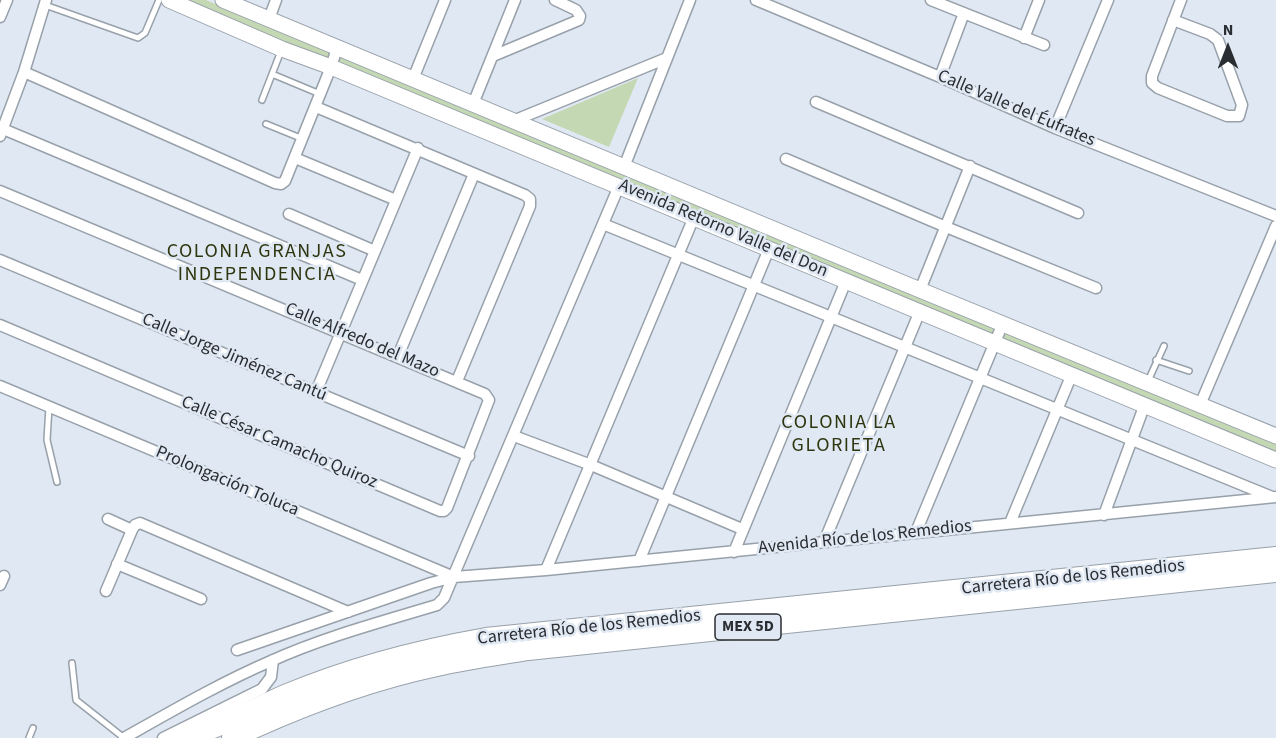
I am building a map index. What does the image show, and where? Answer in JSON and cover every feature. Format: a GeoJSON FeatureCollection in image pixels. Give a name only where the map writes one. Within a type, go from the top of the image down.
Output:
{"type":"FeatureCollection","features":[{"type":"Feature","properties":{"kind":"highway","name":"Carretera Río de los Remedios"},"geometry":{"type":"LineString","coordinates":[[184,738],[200,735],[286,695],[364,667],[406,655],[486,638],[1276,557]]}},
{"type":"Feature","properties":{"kind":"highway","name":"Carretera Río de los Remedios"},"geometry":{"type":"LineString","coordinates":[[232,738],[346,691],[427,668],[480,657],[528,650],[1276,572]]}},
{"type":"Feature","properties":{"kind":"street"},"geometry":{"type":"LineString","coordinates":[[0,17],[7,0]]}},
{"type":"Feature","properties":{"kind":"street","name":"Avenida Retorno Valle del Don"},"geometry":{"type":"LineString","coordinates":[[169,0],[282,49],[619,186],[1276,460]]}},
{"type":"Feature","properties":{"kind":"street","name":"Avenida Retorno Valle del Don"},"geometry":{"type":"LineString","coordinates":[[223,0],[1276,436]]}},
{"type":"Feature","properties":{"kind":"street"},"geometry":{"type":"LineString","coordinates":[[269,19],[276,0]]}},
{"type":"Feature","properties":{"kind":"street"},"geometry":{"type":"LineString","coordinates":[[413,80],[445,0]]}},
{"type":"Feature","properties":{"kind":"street"},"geometry":{"type":"LineString","coordinates":[[473,104],[515,0]]}},
{"type":"Feature","properties":{"kind":"street"},"geometry":{"type":"LineString","coordinates":[[493,56],[579,20],[580,16],[576,10],[555,0]]}},
{"type":"Feature","properties":{"kind":"street"},"geometry":{"type":"LineString","coordinates":[[624,167],[690,0]]}},
{"type":"Feature","properties":{"kind":"street","name":"Calle Valle del Éufrates"},"geometry":{"type":"LineString","coordinates":[[756,0],[1055,128],[1276,216]]}},
{"type":"Feature","properties":{"kind":"street"},"geometry":{"type":"LineString","coordinates":[[932,0],[1044,45]]}},
{"type":"Feature","properties":{"kind":"street"},"geometry":{"type":"LineString","coordinates":[[1024,38],[1039,0]]}},
{"type":"Feature","properties":{"kind":"street"},"geometry":{"type":"LineString","coordinates":[[1055,128],[1108,0]]}},
{"type":"Feature","properties":{"kind":"street"},"geometry":{"type":"LineString","coordinates":[[1173,20],[1210,33],[1218,40],[1242,105],[1239,116],[1227,116],[1158,88],[1152,83],[1152,76],[1173,20],[1181,0]]}},
{"type":"Feature","properties":{"kind":"street"},"geometry":{"type":"LineString","coordinates":[[45,2],[24,72],[1,133],[362,280]]}},
{"type":"Feature","properties":{"kind":"street"},"geometry":{"type":"LineString","coordinates":[[940,77],[964,13]]}},
{"type":"Feature","properties":{"kind":"street"},"geometry":{"type":"LineString","coordinates":[[24,72],[275,183],[284,183],[321,94],[337,48]]}},
{"type":"Feature","properties":{"kind":"street"},"geometry":{"type":"LineString","coordinates":[[513,121],[668,58]]}},
{"type":"Feature","properties":{"kind":"street"},"geometry":{"type":"LineString","coordinates":[[816,102],[1078,213]]}},
{"type":"Feature","properties":{"kind":"street"},"geometry":{"type":"LineString","coordinates":[[316,106],[525,195],[530,202],[457,381]]}},
{"type":"Feature","properties":{"kind":"street"},"geometry":{"type":"LineString","coordinates":[[316,392],[418,148]]}},
{"type":"Feature","properties":{"kind":"street"},"geometry":{"type":"LineString","coordinates":[[295,158],[396,200]]}},
{"type":"Feature","properties":{"kind":"street"},"geometry":{"type":"LineString","coordinates":[[786,159],[1096,288]]}},
{"type":"Feature","properties":{"kind":"street"},"geometry":{"type":"LineString","coordinates":[[920,290],[970,166]]}},
{"type":"Feature","properties":{"kind":"street"},"geometry":{"type":"LineString","coordinates":[[398,356],[474,174]]}},
{"type":"Feature","properties":{"kind":"street"},"geometry":{"type":"LineString","coordinates":[[124,738],[245,672],[312,644],[437,605],[444,598],[619,186]]}},
{"type":"Feature","properties":{"kind":"street","name":"Calle Alfredo del Mazo"},"geometry":{"type":"LineString","coordinates":[[0,191],[398,356],[489,397]]}},
{"type":"Feature","properties":{"kind":"street"},"geometry":{"type":"LineString","coordinates":[[289,214],[375,251]]}},
{"type":"Feature","properties":{"kind":"street"},"geometry":{"type":"LineString","coordinates":[[546,570],[694,218]]}},
{"type":"Feature","properties":{"kind":"street"},"geometry":{"type":"LineString","coordinates":[[603,224],[1275,498]]}},
{"type":"Feature","properties":{"kind":"street"},"geometry":{"type":"LineString","coordinates":[[1200,405],[1276,226]]}},
{"type":"Feature","properties":{"kind":"street"},"geometry":{"type":"LineString","coordinates":[[639,561],[769,249]]}},
{"type":"Feature","properties":{"kind":"street","name":"Calle Jorge Jiménez Cantú"},"geometry":{"type":"LineString","coordinates":[[0,260],[468,456]]}},
{"type":"Feature","properties":{"kind":"street"},"geometry":{"type":"LineString","coordinates":[[734,552],[846,281]]}},
{"type":"Feature","properties":{"kind":"street"},"geometry":{"type":"LineString","coordinates":[[824,542],[920,311]]}},
{"type":"Feature","properties":{"kind":"street"},"geometry":{"type":"LineString","coordinates":[[916,532],[1003,323]]}},
{"type":"Feature","properties":{"kind":"street","name":"Calle César Camacho Quiroz"},"geometry":{"type":"LineString","coordinates":[[0,325],[440,511],[447,508],[489,397]]}},
{"type":"Feature","properties":{"kind":"street"},"geometry":{"type":"LineString","coordinates":[[1010,523],[1072,374]]}},
{"type":"Feature","properties":{"kind":"street","name":"Prolongación Toluca"},"geometry":{"type":"LineString","coordinates":[[0,386],[454,577]]}},
{"type":"Feature","properties":{"kind":"street"},"geometry":{"type":"LineString","coordinates":[[1104,515],[1145,404]]}},
{"type":"Feature","properties":{"kind":"street"},"geometry":{"type":"LineString","coordinates":[[514,436],[591,465],[742,528]]}},
{"type":"Feature","properties":{"kind":"street","name":"Avenida Río de los Remedios"},"geometry":{"type":"LineString","coordinates":[[237,650],[454,577],[734,552],[916,532],[1275,498]]}},
{"type":"Feature","properties":{"kind":"street"},"geometry":{"type":"LineString","coordinates":[[108,519],[134,526],[348,612]]}},
{"type":"Feature","properties":{"kind":"street"},"geometry":{"type":"LineString","coordinates":[[106,591],[134,526]]}},
{"type":"Feature","properties":{"kind":"street"},"geometry":{"type":"LineString","coordinates":[[117,564],[201,599]]}},
{"type":"Feature","properties":{"kind":"street"},"geometry":{"type":"LineString","coordinates":[[163,738],[262,688],[271,677],[273,660]]}},
{"type":"Feature","properties":{"kind":"lane"},"geometry":{"type":"LineString","coordinates":[[45,2],[138,38],[145,33],[159,0]]}},
{"type":"Feature","properties":{"kind":"lane"},"geometry":{"type":"LineString","coordinates":[[262,100],[282,49]]}},
{"type":"Feature","properties":{"kind":"lane"},"geometry":{"type":"LineString","coordinates":[[272,74],[321,94]]}},
{"type":"Feature","properties":{"kind":"lane"},"geometry":{"type":"LineString","coordinates":[[266,124],[303,139]]}},
{"type":"Feature","properties":{"kind":"lane"},"geometry":{"type":"LineString","coordinates":[[1147,382],[1164,346]]}},
{"type":"Feature","properties":{"kind":"lane"},"geometry":{"type":"LineString","coordinates":[[1156,360],[1189,371]]}},
{"type":"Feature","properties":{"kind":"lane"},"geometry":{"type":"LineString","coordinates":[[49,407],[47,440],[57,482]]}},
{"type":"Feature","properties":{"kind":"lane"},"geometry":{"type":"LineString","coordinates":[[72,663],[76,700],[124,738]]}},
{"type":"Feature","properties":{"kind":"lane"},"geometry":{"type":"LineString","coordinates":[[29,738],[33,728]]}},
{"type":"Feature","properties":{"kind":"green space"},"geometry":{"type":"Polygon","coordinates":[[[177,0],[206,0],[1276,443],[1276,457],[177,0]]]}},
{"type":"Feature","properties":{"kind":"green space"},"geometry":{"type":"Polygon","coordinates":[[[638,78],[609,147],[542,119],[638,78]]]}},
{"type":"Feature","properties":{"kind":"district","name":"COLONIA GRANJAS INDEPENDENCIA"},"geometry":{"type":"Point","coordinates":[257,264]}},
{"type":"Feature","properties":{"kind":"district","name":"COLONIA LA GLORIETA"},"geometry":{"type":"Point","coordinates":[839,436]}}]}
